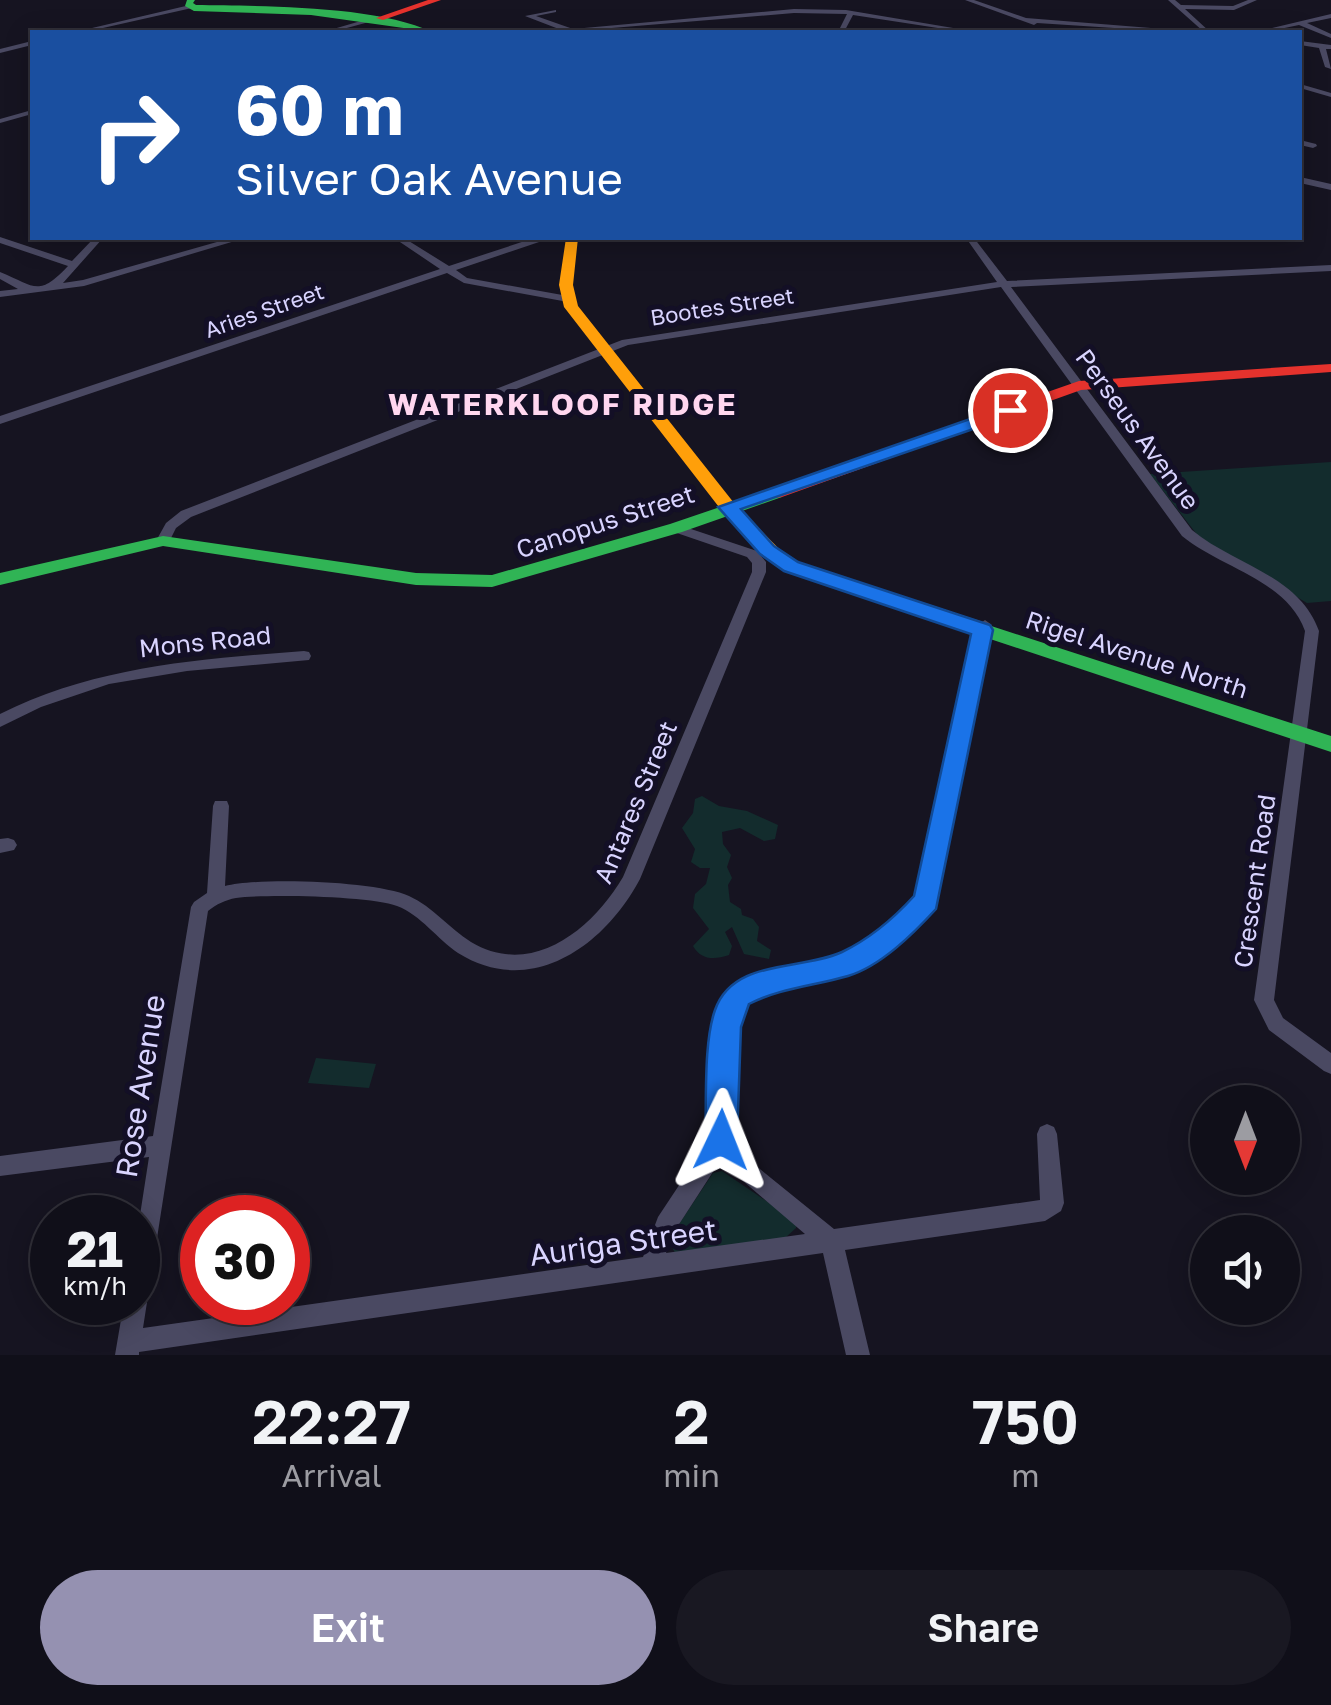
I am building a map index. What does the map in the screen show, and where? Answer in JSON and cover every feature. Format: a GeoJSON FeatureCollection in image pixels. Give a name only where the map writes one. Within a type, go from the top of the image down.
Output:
{"type":"FeatureCollection","features":[{"type":"Feature","properties":{"kind":"main road"},"geometry":{"type":"LineString","coordinates":[[378,18],[437,0]]}},
{"type":"Feature","properties":{"kind":"main road"},"geometry":{"type":"LineString","coordinates":[[191,3],[378,18],[420,30]]}},
{"type":"Feature","properties":{"kind":"main road"},"geometry":{"type":"LineString","coordinates":[[568,300],[571,240]]}},
{"type":"Feature","properties":{"kind":"main road","name":"Rigel Avenue North"},"geometry":{"type":"LineString","coordinates":[[568,300],[767,550],[791,567],[1331,740]]}},
{"type":"Feature","properties":{"kind":"main road","name":"Canopus Street"},"geometry":{"type":"LineString","coordinates":[[0,579],[163,542],[416,580],[470,583],[513,577],[676,528],[1079,386],[1331,368]]}},
{"type":"Feature","properties":{"kind":"street"},"geometry":{"type":"LineString","coordinates":[[968,0],[1055,30]]}},
{"type":"Feature","properties":{"kind":"street"},"geometry":{"type":"LineString","coordinates":[[1172,0],[1206,30]]}},
{"type":"Feature","properties":{"kind":"street"},"geometry":{"type":"LineString","coordinates":[[1180,7],[1234,8],[1254,0]]}},
{"type":"Feature","properties":{"kind":"street"},"geometry":{"type":"LineString","coordinates":[[86,30],[191,3]]}},
{"type":"Feature","properties":{"kind":"street"},"geometry":{"type":"LineString","coordinates":[[528,16],[554,11]]}},
{"type":"Feature","properties":{"kind":"street"},"geometry":{"type":"LineString","coordinates":[[589,30],[780,12],[851,13],[961,30]]}},
{"type":"Feature","properties":{"kind":"street"},"geometry":{"type":"LineString","coordinates":[[842,30],[851,13]]}},
{"type":"Feature","properties":{"kind":"street"},"geometry":{"type":"LineString","coordinates":[[517,14],[563,30]]}},
{"type":"Feature","properties":{"kind":"street"},"geometry":{"type":"LineString","coordinates":[[1267,30],[1331,16]]}},
{"type":"Feature","properties":{"kind":"street"},"geometry":{"type":"LineString","coordinates":[[333,30],[378,18]]}},
{"type":"Feature","properties":{"kind":"street"},"geometry":{"type":"LineString","coordinates":[[1026,20],[1169,30]]}},
{"type":"Feature","properties":{"kind":"street"},"geometry":{"type":"LineString","coordinates":[[1300,23],[1331,36]]}},
{"type":"Feature","properties":{"kind":"street"},"geometry":{"type":"LineString","coordinates":[[0,51],[30,44]]}},
{"type":"Feature","properties":{"kind":"street"},"geometry":{"type":"LineString","coordinates":[[1326,46],[1329,67]]}},
{"type":"Feature","properties":{"kind":"street"},"geometry":{"type":"LineString","coordinates":[[1302,87],[1331,94]]}},
{"type":"Feature","properties":{"kind":"street"},"geometry":{"type":"LineString","coordinates":[[0,120],[30,112]]}},
{"type":"Feature","properties":{"kind":"street"},"geometry":{"type":"LineString","coordinates":[[1302,143],[1312,146]]}},
{"type":"Feature","properties":{"kind":"street"},"geometry":{"type":"LineString","coordinates":[[1302,181],[1331,187]]}},
{"type":"Feature","properties":{"kind":"street"},"geometry":{"type":"LineString","coordinates":[[0,240],[74,265]]}},
{"type":"Feature","properties":{"kind":"street"},"geometry":{"type":"LineString","coordinates":[[53,288],[96,240]]}},
{"type":"Feature","properties":{"kind":"street"},"geometry":{"type":"LineString","coordinates":[[0,294],[99,279],[233,240]]}},
{"type":"Feature","properties":{"kind":"street"},"geometry":{"type":"LineString","coordinates":[[401,240],[446,270],[476,284],[568,300]]}},
{"type":"Feature","properties":{"kind":"street","name":"Aries Street"},"geometry":{"type":"LineString","coordinates":[[0,420],[536,240]]}},
{"type":"Feature","properties":{"kind":"street","name":"Perseus Avenue"},"geometry":{"type":"LineString","coordinates":[[971,240],[1195,542],[1290,596],[1308,614],[1312,631],[1300,730]]}},
{"type":"Feature","properties":{"kind":"street","name":"Bootes Street"},"geometry":{"type":"LineString","coordinates":[[163,542],[171,526],[186,514],[603,348],[645,338],[1004,284],[1331,268]]}},
{"type":"Feature","properties":{"kind":"street"},"geometry":{"type":"LineString","coordinates":[[0,275],[30,291]]}},
{"type":"Feature","properties":{"kind":"street","name":"Antares Street"},"geometry":{"type":"LineString","coordinates":[[216,896],[250,890],[386,895],[408,904],[467,948],[504,961],[549,956],[589,936],[609,917],[624,892],[759,572],[759,562],[752,554],[676,528]]}},
{"type":"Feature","properties":{"kind":"street"},"geometry":{"type":"LineString","coordinates":[[650,1269],[666,1224],[721,1140],[726,1027],[728,1012],[738,996],[764,982],[847,964],[903,926],[926,901],[984,628]]}},
{"type":"Feature","properties":{"kind":"street","name":"Mons Road"},"geometry":{"type":"LineString","coordinates":[[0,721],[36,703],[138,672],[304,656]]}},
{"type":"Feature","properties":{"kind":"street","name":"Crescent Road"},"geometry":{"type":"LineString","coordinates":[[1300,730],[1264,1000],[1276,1024],[1331,1065]]}},
{"type":"Feature","properties":{"kind":"street"},"geometry":{"type":"LineString","coordinates":[[216,896],[222,806]]}},
{"type":"Feature","properties":{"kind":"street","name":"Rose Avenue"},"geometry":{"type":"LineString","coordinates":[[153,1195],[198,914],[216,896]]}},
{"type":"Feature","properties":{"kind":"street","name":"Auriga Street"},"geometry":{"type":"LineString","coordinates":[[128,1348],[1048,1208],[1053,1203],[1047,1134]]}},
{"type":"Feature","properties":{"kind":"street"},"geometry":{"type":"LineString","coordinates":[[721,1140],[743,1168],[832,1242],[858,1355]]}},
{"type":"Feature","properties":{"kind":"street"},"geometry":{"type":"LineString","coordinates":[[0,1166],[161,1145]]}},
{"type":"Feature","properties":{"kind":"green space"},"geometry":{"type":"Polygon","coordinates":[[[1331,462],[1331,601],[1307,603],[1202,541],[1150,474],[1331,462]]]}},
{"type":"Feature","properties":{"kind":"green space"},"geometry":{"type":"Polygon","coordinates":[[[702,796],[719,806],[747,811],[778,825],[775,839],[764,841],[740,828],[722,832],[723,844],[731,855],[727,867],[732,878],[728,885],[730,902],[759,927],[757,941],[771,950],[769,959],[744,954],[732,927],[725,932],[732,946],[729,955],[708,958],[693,946],[709,929],[693,908],[695,894],[706,884],[710,868],[700,868],[691,862],[695,849],[682,828],[693,813],[695,799],[702,796]]]}},
{"type":"Feature","properties":{"kind":"green space"},"geometry":{"type":"Polygon","coordinates":[[[316,1058],[376,1064],[369,1088],[308,1083],[316,1058]]]}},
{"type":"Feature","properties":{"kind":"green space"},"geometry":{"type":"Polygon","coordinates":[[[722,1171],[796,1221],[796,1228],[785,1238],[675,1253],[671,1236],[713,1173],[722,1171]]]}},
{"type":"Feature","properties":{"kind":"traffic: fast"},"geometry":{"type":"LineString","coordinates":[[191,0],[188,4],[194,8],[340,15],[419,30]]}},
{"type":"Feature","properties":{"kind":"traffic: fast"},"geometry":{"type":"LineString","coordinates":[[0,579],[163,541],[416,579],[492,581],[676,528],[776,493]]}},
{"type":"Feature","properties":{"kind":"traffic: fast"},"geometry":{"type":"LineString","coordinates":[[979,628],[1331,744]]}},
{"type":"Feature","properties":{"kind":"traffic: slow"},"geometry":{"type":"LineString","coordinates":[[572,240],[566,285],[571,307],[728,507],[783,563],[979,628]]}},
{"type":"Feature","properties":{"kind":"traffic: jam"},"geometry":{"type":"LineString","coordinates":[[380,18],[437,0]]}},
{"type":"Feature","properties":{"kind":"traffic: jam"},"geometry":{"type":"LineString","coordinates":[[776,493],[1079,386],[1331,368]]}},
{"type":"Feature","properties":{"kind":"district","name":"WATERKLOOF RIDGE"},"geometry":{"type":"Point","coordinates":[563,404]}},
{"type":"Feature","properties":{"kind":"route"},"geometry":{"type":"LineString","coordinates":[[721,1140],[726,1027],[728,1012],[738,996],[764,982],[847,964],[922,910],[929,892],[982,630],[791,567],[767,550],[728,507],[1010,410]]}}]}
